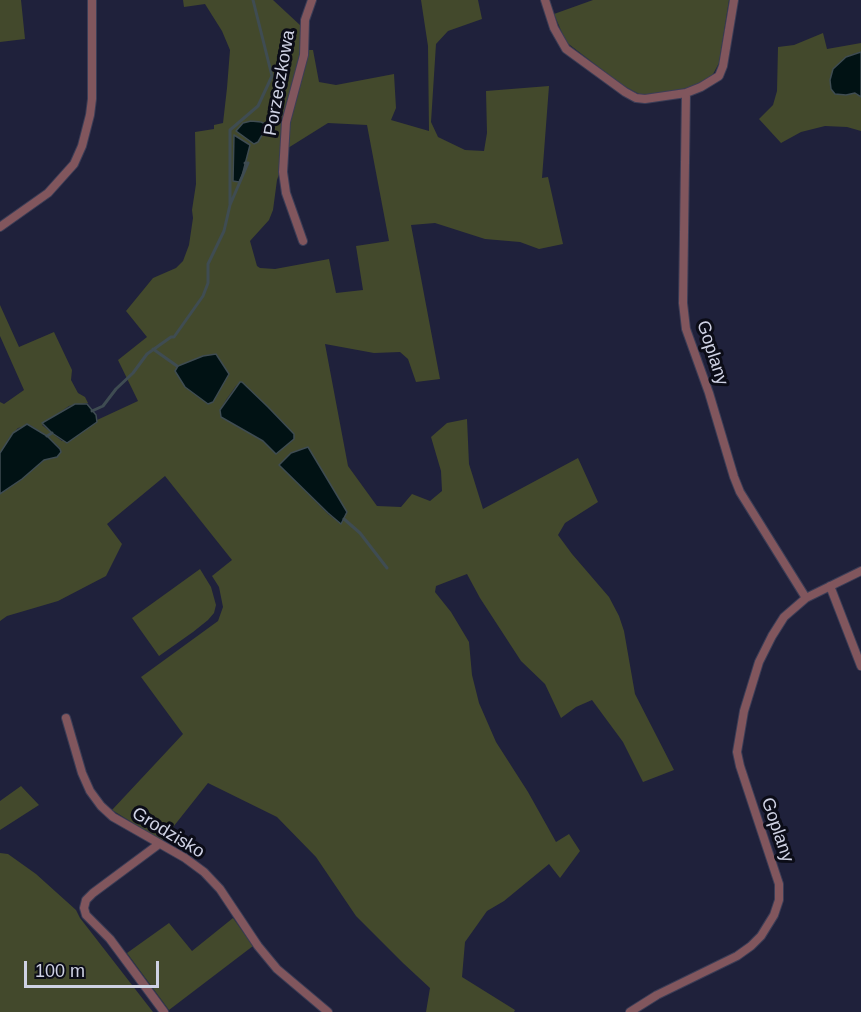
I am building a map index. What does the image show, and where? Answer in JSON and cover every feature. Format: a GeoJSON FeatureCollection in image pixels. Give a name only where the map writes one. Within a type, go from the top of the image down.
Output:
{"type":"FeatureCollection","features":[{"type":"Feature","properties":{"kind":"street"},"geometry":{"type":"LineString","coordinates":[[0,227],[48,193],[74,164],[82,146],[92,99],[92,0]]}},
{"type":"Feature","properties":{"kind":"street","name":"Porzeczkowa"},"geometry":{"type":"LineString","coordinates":[[303,241],[286,193],[283,172],[286,122],[304,55],[305,20],[312,0]]}},
{"type":"Feature","properties":{"kind":"street"},"geometry":{"type":"LineString","coordinates":[[545,0],[554,28],[566,49],[625,92],[636,98],[645,99],[686,93],[715,81],[723,66],[734,0]]}},
{"type":"Feature","properties":{"kind":"street","name":"Goplany"},"geometry":{"type":"LineString","coordinates":[[686,93],[683,303],[687,334],[713,405],[740,492],[806,598]]}},
{"type":"Feature","properties":{"kind":"street","name":"Goplany"},"geometry":{"type":"LineString","coordinates":[[630,1012],[657,995],[737,956],[761,936],[774,915],[779,900],[779,884],[740,766],[737,753],[738,737],[751,686],[768,645],[784,617],[806,598],[861,571]]}},
{"type":"Feature","properties":{"kind":"street"},"geometry":{"type":"LineString","coordinates":[[830,586],[861,666]]}},
{"type":"Feature","properties":{"kind":"street","name":"Grodzisko"},"geometry":{"type":"LineString","coordinates":[[66,718],[82,773],[90,791],[101,806],[113,817],[204,872],[220,889],[258,946],[277,969],[328,1012]]}},
{"type":"Feature","properties":{"kind":"street"},"geometry":{"type":"LineString","coordinates":[[159,844],[93,893],[84,908],[86,915],[110,939],[164,1012]]}},
{"type":"Feature","properties":{"kind":"green space"},"geometry":{"type":"Polygon","coordinates":[[[0,0],[21,0],[25,39],[0,42],[0,0]]]}},
{"type":"Feature","properties":{"kind":"green space"},"geometry":{"type":"Polygon","coordinates":[[[183,0],[273,0],[301,26],[306,50],[313,50],[319,82],[336,85],[394,74],[396,108],[391,120],[429,131],[428,46],[421,0],[478,0],[482,19],[448,31],[436,44],[431,122],[438,137],[465,150],[484,151],[487,133],[486,91],[549,86],[542,178],[548,177],[563,244],[539,249],[520,242],[485,239],[435,223],[411,225],[440,379],[416,382],[408,359],[400,352],[374,353],[325,344],[348,466],[377,506],[401,507],[412,494],[430,501],[442,491],[441,471],[431,437],[447,423],[467,419],[469,464],[483,509],[578,458],[598,502],[565,523],[558,535],[609,597],[619,616],[624,631],[635,694],[674,770],[643,782],[623,742],[592,700],[576,707],[561,718],[545,684],[521,661],[467,574],[436,586],[435,592],[451,612],[469,642],[472,675],[479,703],[496,742],[556,842],[569,834],[580,851],[560,878],[549,864],[504,901],[487,911],[465,942],[462,977],[515,1010],[514,1012],[426,1012],[430,988],[356,916],[316,857],[277,817],[208,783],[162,841],[112,810],[183,734],[141,677],[218,621],[223,607],[219,587],[212,576],[232,560],[165,476],[107,524],[122,544],[106,576],[58,601],[7,616],[0,621],[0,494],[44,460],[57,457],[60,448],[30,425],[18,428],[0,453],[0,402],[4,404],[24,390],[0,336],[0,305],[19,347],[54,332],[72,370],[71,380],[78,393],[85,397],[88,403],[69,406],[42,425],[62,441],[97,420],[138,401],[118,360],[147,337],[126,311],[153,278],[176,268],[183,261],[189,245],[193,218],[196,184],[195,132],[214,129],[214,125],[223,123],[230,50],[222,31],[205,4],[184,7],[183,0]],[[328,123],[288,148],[277,180],[273,210],[269,220],[250,241],[257,266],[275,269],[329,259],[336,293],[363,290],[356,246],[389,241],[367,125],[328,123]],[[234,135],[242,176],[250,145],[234,135]],[[216,354],[178,366],[175,371],[213,402],[229,374],[216,354]],[[242,382],[236,386],[220,410],[221,417],[263,441],[276,454],[294,434],[242,382]],[[308,448],[280,465],[328,514],[341,524],[347,512],[308,448]]]}},
{"type":"Feature","properties":{"kind":"green space"},"geometry":{"type":"Polygon","coordinates":[[[593,0],[729,0],[719,63],[712,76],[698,86],[655,95],[641,95],[622,85],[566,42],[554,14],[593,0]]]}},
{"type":"Feature","properties":{"kind":"green space"},"geometry":{"type":"Polygon","coordinates":[[[823,33],[827,49],[861,43],[861,52],[853,54],[846,95],[855,93],[861,97],[861,131],[847,127],[825,126],[801,132],[781,143],[759,119],[773,105],[777,91],[778,47],[794,45],[823,33]]]}},
{"type":"Feature","properties":{"kind":"green space"},"geometry":{"type":"Polygon","coordinates":[[[200,569],[211,587],[216,605],[214,613],[193,632],[159,656],[132,618],[200,569]]]}},
{"type":"Feature","properties":{"kind":"green space"},"geometry":{"type":"Polygon","coordinates":[[[21,786],[39,805],[0,830],[0,801],[21,786]]]}},
{"type":"Feature","properties":{"kind":"green space"},"geometry":{"type":"Polygon","coordinates":[[[0,853],[8,854],[36,874],[76,910],[153,1012],[0,1012],[0,853]]]}},
{"type":"Feature","properties":{"kind":"green space"},"geometry":{"type":"Polygon","coordinates":[[[233,918],[253,946],[169,1010],[127,953],[169,923],[192,951],[233,918]]]}},
{"type":"Feature","properties":{"kind":"shaded area"},"geometry":{"type":"Polygon","coordinates":[[[861,52],[861,97],[855,93],[835,94],[831,89],[830,80],[833,69],[846,57],[861,52]]]}},
{"type":"Feature","properties":{"kind":"shaded area"},"geometry":{"type":"Polygon","coordinates":[[[251,121],[268,125],[258,142],[254,144],[236,131],[243,123],[251,121]]]}},
{"type":"Feature","properties":{"kind":"shaded area"},"geometry":{"type":"Polygon","coordinates":[[[234,135],[250,145],[239,182],[233,181],[234,135]]]}},
{"type":"Feature","properties":{"kind":"shaded area"},"geometry":{"type":"Polygon","coordinates":[[[216,354],[229,374],[213,402],[208,404],[185,387],[175,371],[178,366],[203,356],[216,354]]]}},
{"type":"Feature","properties":{"kind":"shaded area"},"geometry":{"type":"Polygon","coordinates":[[[240,382],[294,434],[294,439],[276,454],[263,441],[221,417],[220,410],[240,382]]]}},
{"type":"Feature","properties":{"kind":"shaded area"},"geometry":{"type":"Polygon","coordinates":[[[75,404],[87,404],[96,415],[97,422],[67,443],[42,423],[75,404]]]}},
{"type":"Feature","properties":{"kind":"shaded area"},"geometry":{"type":"Polygon","coordinates":[[[27,424],[47,436],[61,452],[57,457],[44,460],[0,494],[0,453],[13,433],[27,424]]]}},
{"type":"Feature","properties":{"kind":"shaded area"},"geometry":{"type":"Polygon","coordinates":[[[308,447],[347,512],[341,524],[279,465],[291,453],[308,447]]]}},
{"type":"Feature","properties":{"kind":"waterway"},"geometry":{"type":"LineString","coordinates":[[230,204],[230,130],[258,106],[272,76],[253,0]]}},
{"type":"Feature","properties":{"kind":"waterway"},"geometry":{"type":"LineString","coordinates":[[92,411],[103,406],[147,354],[174,337],[203,296],[208,283],[208,264],[224,231],[230,205],[248,163],[245,163]]}},
{"type":"Feature","properties":{"kind":"waterway"},"geometry":{"type":"LineString","coordinates":[[153,349],[177,366]]}},
{"type":"Feature","properties":{"kind":"waterway"},"geometry":{"type":"LineString","coordinates":[[47,436],[52,433]]}},
{"type":"Feature","properties":{"kind":"waterway"},"geometry":{"type":"LineString","coordinates":[[344,519],[360,533],[387,568]]}}]}
